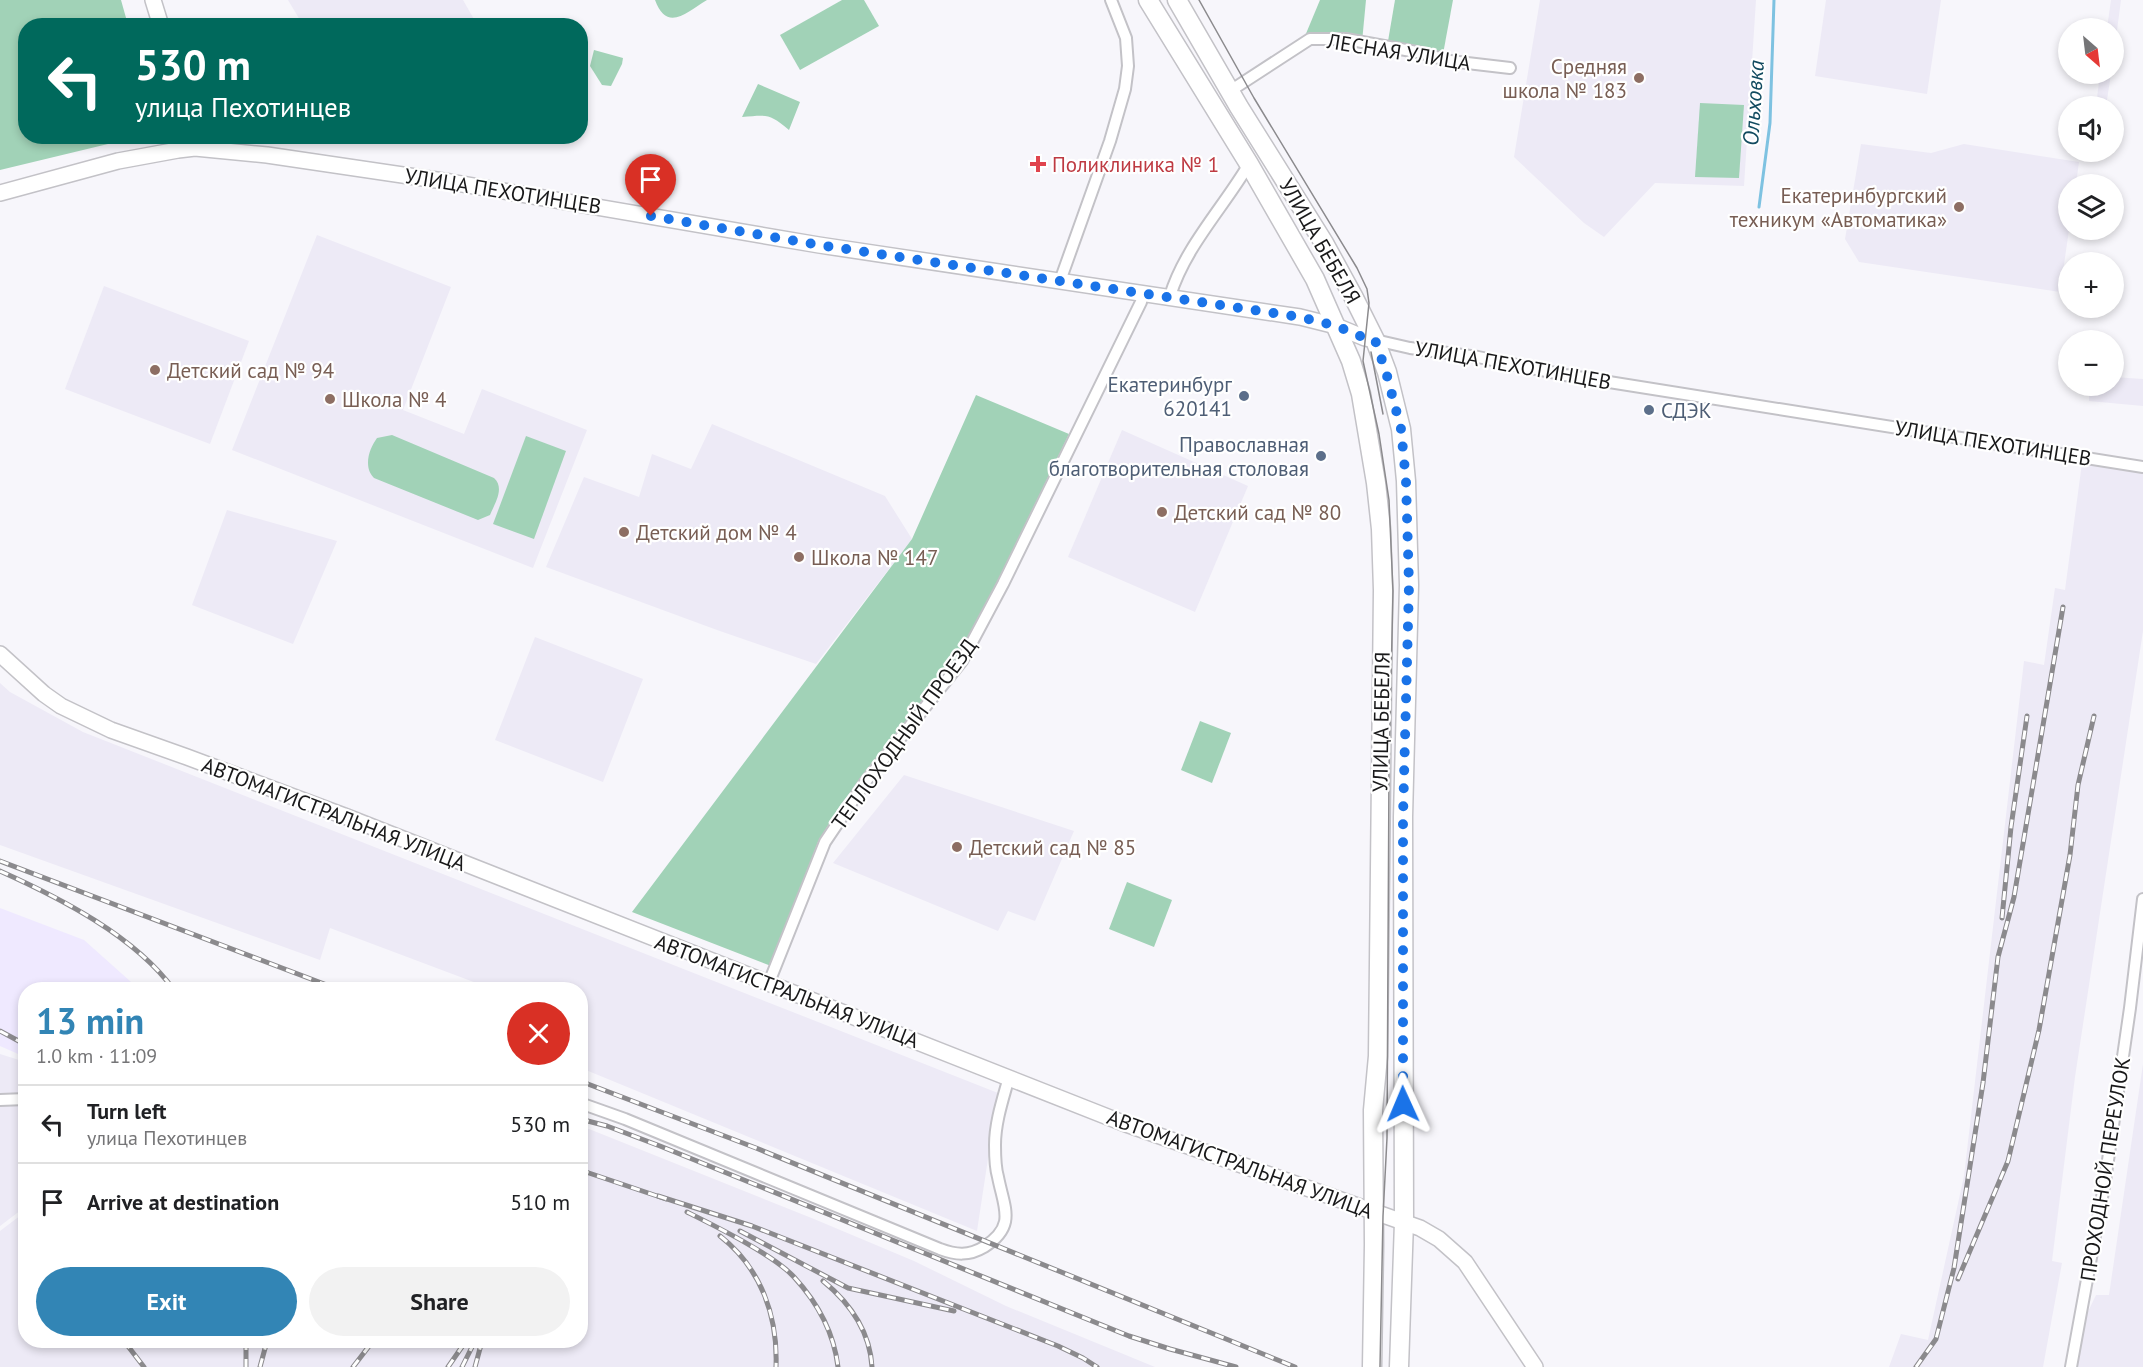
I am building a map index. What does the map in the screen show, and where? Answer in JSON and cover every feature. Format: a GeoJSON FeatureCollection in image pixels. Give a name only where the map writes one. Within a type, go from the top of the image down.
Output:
{"type":"FeatureCollection","features":[{"type":"Feature","properties":{"kind":"main road"},"geometry":{"type":"LineString","coordinates":[[153,0],[159,18]]}},
{"type":"Feature","properties":{"kind":"main road","name":"УЛИЦА БЕБЕЛЯ"},"geometry":{"type":"LineString","coordinates":[[1149,0],[1249,164],[1315,279],[1351,361],[1361,394],[1376,483],[1381,529],[1382,716],[1378,1056],[1373,1110],[1372,1367]]}},
{"type":"Feature","properties":{"kind":"main road","name":"УЛИЦА БЕБЕЛЯ"},"geometry":{"type":"LineString","coordinates":[[1177,0],[1324,243],[1375,340],[1401,429],[1406,481],[1409,585],[1403,817],[1404,1222],[1399,1367]]}},
{"type":"Feature","properties":{"kind":"main road","name":"УЛИЦА ПЕХОТИНЦЕВ"},"geometry":{"type":"LineString","coordinates":[[0,193],[186,144]]}},
{"type":"Feature","properties":{"kind":"main road","name":"УЛИЦА ПЕХОТИНЦЕВ"},"geometry":{"type":"LineString","coordinates":[[205,144],[803,243],[1300,317],[1336,326],[1375,340]]}},
{"type":"Feature","properties":{"kind":"main road","name":"АВТОМАГИСТРАЛЬНАЯ УЛИЦА"},"geometry":{"type":"LineString","coordinates":[[0,654],[52,700],[111,730],[188,756],[347,817],[768,985],[1123,1123],[1404,1222],[1439,1239],[1465,1262],[1535,1367]]}},
{"type":"Feature","properties":{"kind":"street"},"geometry":{"type":"LineString","coordinates":[[1060,281],[1110,141],[1125,88],[1128,66],[1126,38],[1111,0]]}},
{"type":"Feature","properties":{"kind":"street","name":"ЛЕСНАЯ УЛИЦА"},"geometry":{"type":"LineString","coordinates":[[1230,91],[1310,39],[1346,39],[1422,53],[1450,61],[1510,68]]}},
{"type":"Feature","properties":{"kind":"street"},"geometry":{"type":"LineString","coordinates":[[1170,296],[1175,277],[1188,255],[1249,164]]}},
{"type":"Feature","properties":{"kind":"street","name":"ТЕПЛОХОДНЫЙ ПРОЕЗД"},"geometry":{"type":"LineString","coordinates":[[768,985],[825,842],[866,781],[962,661],[1003,584],[1141,302],[1143,293]]}},
{"type":"Feature","properties":{"kind":"street","name":"УЛИЦА ПЕХОТИНЦЕВ"},"geometry":{"type":"LineString","coordinates":[[1375,340],[1410,348],[1478,357],[1565,375],[2143,467]]}},
{"type":"Feature","properties":{"kind":"street","name":"ПРОХОДНОЙ ПЕРЕУЛОК"},"geometry":{"type":"LineString","coordinates":[[2071,1367],[2105,1181],[2143,899]]}},
{"type":"Feature","properties":{"kind":"street"},"geometry":{"type":"LineString","coordinates":[[588,1106],[940,1249],[962,1255],[976,1251],[989,1243],[1000,1233],[1006,1219],[1005,1203],[997,1174],[995,1138],[1009,1077]]}},
{"type":"Feature","properties":{"kind":"street"},"geometry":{"type":"LineString","coordinates":[[0,1100],[18,1099]]}},
{"type":"Feature","properties":{"kind":"shaded area"},"geometry":{"type":"Polygon","coordinates":[[[288,0],[463,0],[473,18],[299,18],[288,0]]]}},
{"type":"Feature","properties":{"kind":"shaded area","name":"Средняя школа № 183"},"geometry":{"type":"Polygon","coordinates":[[[1540,0],[1756,0],[1744,186],[1655,183],[1604,237],[1584,223],[1514,157],[1540,0]]]}},
{"type":"Feature","properties":{"kind":"shaded area"},"geometry":{"type":"Polygon","coordinates":[[[1826,0],[1941,0],[1927,94],[1815,76],[1826,0]]]}},
{"type":"Feature","properties":{"kind":"shaded area"},"geometry":{"type":"Polygon","coordinates":[[[2111,0],[2121,0],[2119,18],[2108,18],[2111,0]]]}},
{"type":"Feature","properties":{"kind":"shaded area"},"geometry":{"type":"Polygon","coordinates":[[[2099,84],[2109,84],[2108,96],[2097,96],[2099,84]]]}},
{"type":"Feature","properties":{"kind":"shaded area","name":"Екатеринбургский техникум «Автоматика»"},"geometry":{"type":"Polygon","coordinates":[[[1861,144],[1931,153],[1964,144],[2058,159],[2058,162],[2079,162],[2077,174],[2058,174],[2058,240],[2068,240],[2066,252],[2058,252],[2058,292],[1859,262],[1845,239],[1861,144]]]}},
{"type":"Feature","properties":{"kind":"shaded area","name":"Школа № 4"},"geometry":{"type":"Polygon","coordinates":[[[317,235],[451,287],[403,410],[464,434],[482,389],[587,430],[533,568],[232,450],[317,235]]]}},
{"type":"Feature","properties":{"kind":"shaded area","name":"Детский сад № 94"},"geometry":{"type":"Polygon","coordinates":[[[104,286],[249,341],[210,444],[65,389],[104,286]]]}},
{"type":"Feature","properties":{"kind":"shaded area"},"geometry":{"type":"Polygon","coordinates":[[[2124,378],[2143,379],[2143,406],[2089,401],[2089,396],[2124,396],[2124,378]]]}},
{"type":"Feature","properties":{"kind":"shaded area","name":"Школа № 147"},"geometry":{"type":"Polygon","coordinates":[[[712,424],[885,496],[912,539],[816,664],[546,567],[584,477],[639,497],[652,454],[691,469],[712,424]]]}},
{"type":"Feature","properties":{"kind":"shaded area","name":"Детский сад № 80"},"geometry":{"type":"Polygon","coordinates":[[[1122,430],[1248,486],[1195,612],[1068,557],[1122,430]]]}},
{"type":"Feature","properties":{"kind":"shaded area"},"geometry":{"type":"Polygon","coordinates":[[[2082,463],[2143,473],[2143,631],[2075,1077],[2052,1261],[2062,1263],[2043,1367],[1889,1367],[1901,1334],[1928,1340],[1964,1176],[2024,661],[2044,665],[2055,588],[2065,590],[2082,463]]]}},
{"type":"Feature","properties":{"kind":"shaded area"},"geometry":{"type":"Polygon","coordinates":[[[227,510],[337,541],[293,644],[192,605],[227,510]]]}},
{"type":"Feature","properties":{"kind":"shaded area"},"geometry":{"type":"Polygon","coordinates":[[[535,637],[643,679],[603,782],[495,740],[535,637]]]}},
{"type":"Feature","properties":{"kind":"shaded area"},"geometry":{"type":"Polygon","coordinates":[[[0,683],[10,692],[83,732],[998,1093],[977,1231],[588,1071],[588,982],[474,982],[330,928],[320,960],[0,845],[0,683]]]}},
{"type":"Feature","properties":{"kind":"shaded area","name":"Детский сад № 85"},"geometry":{"type":"Polygon","coordinates":[[[904,775],[1074,831],[1035,921],[1008,911],[998,931],[833,863],[904,775]]]}},
{"type":"Feature","properties":{"kind":"shaded area"},"geometry":{"type":"Polygon","coordinates":[[[0,908],[84,940],[131,982],[18,982],[18,1054],[0,1046],[0,908]]]}},
{"type":"Feature","properties":{"kind":"shaded area"},"geometry":{"type":"Polygon","coordinates":[[[0,1054],[18,1060],[18,1212],[0,1226],[0,1054]]]}},
{"type":"Feature","properties":{"kind":"shaded area"},"geometry":{"type":"Polygon","coordinates":[[[2143,1064],[2143,1367],[2076,1367],[2083,1322],[2096,1295],[2109,1295],[2143,1064]]]}},
{"type":"Feature","properties":{"kind":"shaded area"},"geometry":{"type":"Polygon","coordinates":[[[588,1129],[814,1219],[914,1261],[1006,1306],[1155,1367],[0,1367],[0,1231],[18,1217],[18,1348],[588,1348],[588,1129]]]}},
{"type":"Feature","properties":{"kind":"green space"},"geometry":{"type":"Polygon","coordinates":[[[0,0],[121,0],[126,18],[18,18],[18,144],[108,144],[0,170],[0,0]]]}},
{"type":"Feature","properties":{"kind":"green space"},"geometry":{"type":"Polygon","coordinates":[[[655,0],[707,0],[685,14],[671,18],[665,16],[655,0]]]}},
{"type":"Feature","properties":{"kind":"green space"},"geometry":{"type":"Polygon","coordinates":[[[842,0],[864,0],[879,26],[800,70],[780,35],[842,0]]]}},
{"type":"Feature","properties":{"kind":"green space"},"geometry":{"type":"Polygon","coordinates":[[[1320,0],[1366,0],[1362,42],[1305,36],[1320,0]]]}},
{"type":"Feature","properties":{"kind":"green space"},"geometry":{"type":"Polygon","coordinates":[[[1395,0],[1453,0],[1443,54],[1387,47],[1395,0]]]}},
{"type":"Feature","properties":{"kind":"green space"},"geometry":{"type":"Polygon","coordinates":[[[594,50],[623,58],[611,86],[602,85],[590,66],[594,50]]]}},
{"type":"Feature","properties":{"kind":"green space"},"geometry":{"type":"Polygon","coordinates":[[[758,84],[800,102],[789,130],[767,116],[742,117],[758,84]]]}},
{"type":"Feature","properties":{"kind":"green space"},"geometry":{"type":"Polygon","coordinates":[[[1700,103],[1744,105],[1739,178],[1695,177],[1700,103]]]}},
{"type":"Feature","properties":{"kind":"green space"},"geometry":{"type":"Polygon","coordinates":[[[976,395],[1069,434],[974,630],[937,686],[841,804],[818,842],[771,966],[632,912],[912,539],[976,395]]]}},
{"type":"Feature","properties":{"kind":"green space"},"geometry":{"type":"Polygon","coordinates":[[[392,435],[494,478],[499,491],[490,515],[478,520],[374,478],[368,463],[372,447],[377,438],[392,435]]]}},
{"type":"Feature","properties":{"kind":"green space"},"geometry":{"type":"Polygon","coordinates":[[[526,436],[566,451],[534,539],[493,524],[526,436]]]}},
{"type":"Feature","properties":{"kind":"green space"},"geometry":{"type":"Polygon","coordinates":[[[1200,721],[1231,733],[1212,783],[1181,770],[1200,721]]]}},
{"type":"Feature","properties":{"kind":"green space"},"geometry":{"type":"Polygon","coordinates":[[[1127,882],[1172,900],[1154,947],[1109,929],[1127,882]]]}},
{"type":"Feature","properties":{"kind":"waterway","name":"Ольховка"},"geometry":{"type":"LineString","coordinates":[[1759,207],[1770,123],[1774,0]]}},
{"type":"Feature","properties":{"kind":"tram line"},"geometry":{"type":"LineString","coordinates":[[1199,0],[1254,98],[1357,268],[1367,289],[1369,303],[1363,361],[1379,434],[1389,500],[1393,591],[1389,771],[1387,1138],[1380,1367]]}},
{"type":"Feature","properties":{"kind":"tram line"},"geometry":{"type":"LineString","coordinates":[[1371,352],[1383,414]]}},
{"type":"Feature","properties":{"kind":"railway"},"geometry":{"type":"LineString","coordinates":[[1916,1367],[1936,1339],[1954,1268],[1983,1083],[1998,957],[2014,897],[2063,607]]}},
{"type":"Feature","properties":{"kind":"railway"},"geometry":{"type":"LineString","coordinates":[[2002,918],[2011,827],[2027,716]]}},
{"type":"Feature","properties":{"kind":"railway"},"geometry":{"type":"LineString","coordinates":[[1958,1279],[2008,1161],[2039,1030],[2070,855],[2078,785],[2094,716]]}},
{"type":"Feature","properties":{"kind":"railway"},"geometry":{"type":"LineString","coordinates":[[0,861],[319,982]]}},
{"type":"Feature","properties":{"kind":"railway"},"geometry":{"type":"LineString","coordinates":[[0,871],[47,893],[95,920],[139,952],[168,982]]}},
{"type":"Feature","properties":{"kind":"railway"},"geometry":{"type":"LineString","coordinates":[[0,1031],[18,1041]]}},
{"type":"Feature","properties":{"kind":"railway"},"geometry":{"type":"LineString","coordinates":[[588,1084],[756,1148],[1295,1367]]}},
{"type":"Feature","properties":{"kind":"railway"},"geometry":{"type":"LineString","coordinates":[[588,1121],[660,1146],[1129,1336],[1236,1367]]}},
{"type":"Feature","properties":{"kind":"railway"},"geometry":{"type":"LineString","coordinates":[[588,1173],[666,1199]]}},
{"type":"Feature","properties":{"kind":"railway"},"geometry":{"type":"LineString","coordinates":[[658,1196],[752,1226],[1058,1346],[1097,1367]]}},
{"type":"Feature","properties":{"kind":"railway"},"geometry":{"type":"LineString","coordinates":[[687,1212],[759,1250],[794,1277],[817,1307],[823,1319],[833,1342],[838,1367]]}},
{"type":"Feature","properties":{"kind":"railway"},"geometry":{"type":"LineString","coordinates":[[740,1231],[848,1288],[954,1311]]}},
{"type":"Feature","properties":{"kind":"railway"},"geometry":{"type":"LineString","coordinates":[[720,1236],[746,1263],[764,1294],[774,1330],[776,1367]]}},
{"type":"Feature","properties":{"kind":"railway"},"geometry":{"type":"LineString","coordinates":[[823,1281],[842,1299],[857,1319],[867,1342],[872,1367]]}},
{"type":"Feature","properties":{"kind":"railway"},"geometry":{"type":"LineString","coordinates":[[129,1348],[144,1367]]}},
{"type":"Feature","properties":{"kind":"railway"},"geometry":{"type":"LineString","coordinates":[[246,1348],[246,1367]]}},
{"type":"Feature","properties":{"kind":"railway"},"geometry":{"type":"LineString","coordinates":[[260,1367],[265,1348]]}},
{"type":"Feature","properties":{"kind":"railway"},"geometry":{"type":"LineString","coordinates":[[353,1367],[368,1348]]}},
{"type":"Feature","properties":{"kind":"railway"},"geometry":{"type":"LineString","coordinates":[[448,1367],[461,1348]]}},
{"type":"Feature","properties":{"kind":"railway"},"geometry":{"type":"LineString","coordinates":[[462,1367],[472,1348]]}},
{"type":"Feature","properties":{"kind":"railway"},"geometry":{"type":"LineString","coordinates":[[475,1367],[480,1348]]}},
{"type":"Feature","properties":{"kind":"place","name":"Средняя школа № 183"},"geometry":{"type":"Point","coordinates":[1639,78]}},
{"type":"Feature","properties":{"kind":"place","name":"Поликлиника № 1"},"geometry":{"type":"Point","coordinates":[1038,164]}},
{"type":"Feature","properties":{"kind":"place","name":"Екатеринбургский техникум «Автоматика»"},"geometry":{"type":"Point","coordinates":[1959,207]}},
{"type":"Feature","properties":{"kind":"place","name":"Детский сад № 94"},"geometry":{"type":"Point","coordinates":[155,370]}},
{"type":"Feature","properties":{"kind":"place","name":"Екатеринбург 620141"},"geometry":{"type":"Point","coordinates":[1244,396]}},
{"type":"Feature","properties":{"kind":"place","name":"Школа № 4"},"geometry":{"type":"Point","coordinates":[330,399]}},
{"type":"Feature","properties":{"kind":"place","name":"СДЭК"},"geometry":{"type":"Point","coordinates":[1649,410]}},
{"type":"Feature","properties":{"kind":"place","name":"Православная благотворительная столовая"},"geometry":{"type":"Point","coordinates":[1321,456]}},
{"type":"Feature","properties":{"kind":"place","name":"Детский сад № 80"},"geometry":{"type":"Point","coordinates":[1162,512]}},
{"type":"Feature","properties":{"kind":"place","name":"Детский дом № 4"},"geometry":{"type":"Point","coordinates":[624,532]}},
{"type":"Feature","properties":{"kind":"place","name":"Школа № 147"},"geometry":{"type":"Point","coordinates":[799,557]}},
{"type":"Feature","properties":{"kind":"place","name":"Детский сад № 85"},"geometry":{"type":"Point","coordinates":[957,847]}},
{"type":"Feature","properties":{"kind":"route"},"geometry":{"type":"LineString","coordinates":[[651,216],[819,245],[1300,317],[1336,326],[1375,340],[1401,429],[1406,481],[1409,585],[1403,817],[1403,1104]]}}]}
